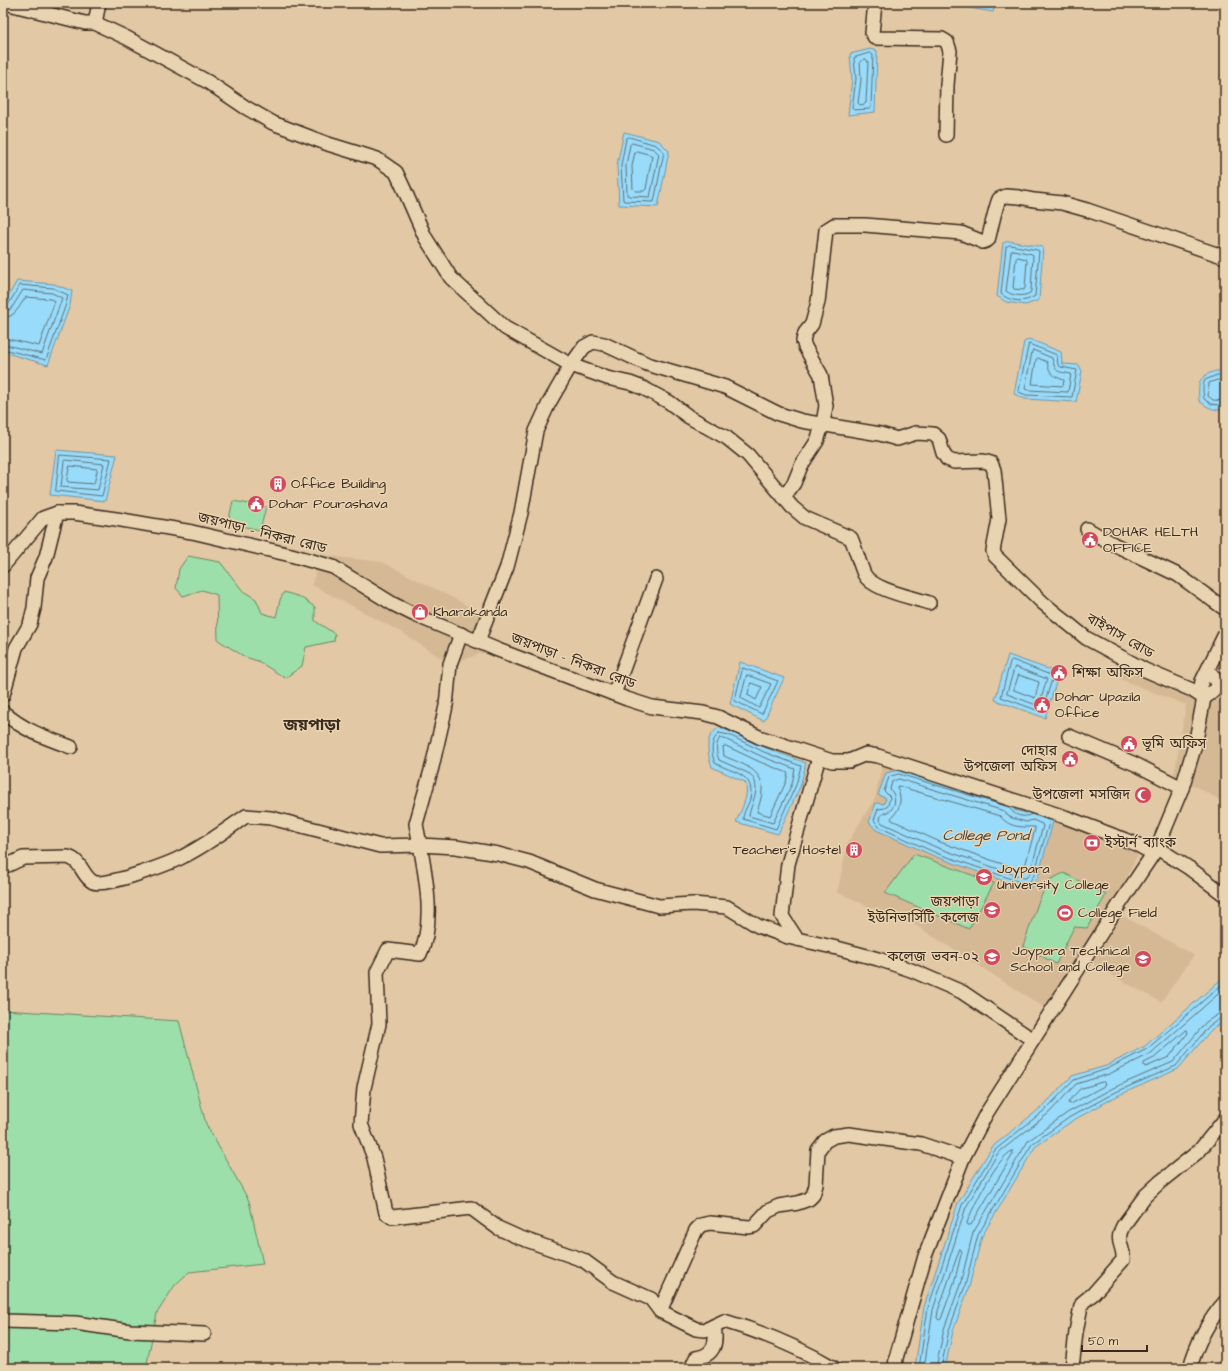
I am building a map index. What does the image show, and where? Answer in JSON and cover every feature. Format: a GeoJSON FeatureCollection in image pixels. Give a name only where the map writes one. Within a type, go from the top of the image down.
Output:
{"type":"FeatureCollection","features":[{"type":"Feature","properties":{"kind":"street"},"geometry":{"type":"LineString","coordinates":[[5,3],[86,23],[95,23],[127,38],[208,82],[273,123],[328,144],[378,159],[396,172],[425,237],[451,278],[505,328],[571,365],[607,378],[630,383],[643,388],[669,402],[689,417],[732,442],[748,455],[784,497],[805,518],[851,538],[864,573],[869,580],[874,584],[929,603]]}},
{"type":"Feature","properties":{"kind":"street"},"geometry":{"type":"LineString","coordinates":[[95,23],[99,3]]}},
{"type":"Feature","properties":{"kind":"street"},"geometry":{"type":"LineString","coordinates":[[875,3],[872,33],[875,38],[942,39],[947,42],[950,51],[947,85],[946,135]]}},
{"type":"Feature","properties":{"kind":"street"},"geometry":{"type":"LineString","coordinates":[[784,497],[794,483],[801,466],[816,441],[823,423],[826,406],[821,374],[804,347],[803,341],[805,334],[812,324],[818,302],[826,230],[831,225],[865,224],[936,230],[961,233],[983,242],[988,240],[989,230],[999,199],[1006,196],[1019,197],[1062,203],[1087,210],[1225,257]]}},
{"type":"Feature","properties":{"kind":"street"},"geometry":{"type":"LineString","coordinates":[[478,641],[507,568],[521,513],[536,431],[571,365],[584,347],[593,342],[604,344],[647,364],[725,387],[779,414],[802,420],[823,423]]}},
{"type":"Feature","properties":{"kind":"street","name":"বাইপাস রোড"},"geometry":{"type":"LineString","coordinates":[[823,423],[897,438],[916,433],[933,434],[939,439],[943,453],[947,459],[954,462],[983,461],[991,463],[994,470],[999,519],[993,545],[995,556],[1042,603],[1086,638],[1145,670],[1192,690],[1204,698]]}},
{"type":"Feature","properties":{"kind":"street"},"geometry":{"type":"LineString","coordinates":[[3,566],[44,518],[57,513]]}},
{"type":"Feature","properties":{"kind":"street"},"geometry":{"type":"LineString","coordinates":[[3,695],[16,648],[30,624],[34,608],[37,578],[46,557],[57,513]]}},
{"type":"Feature","properties":{"kind":"street","name":"জয়পাড়া - নিকরা রোড"},"geometry":{"type":"LineString","coordinates":[[57,513],[74,513],[192,532],[291,555],[333,567],[393,604],[415,615],[527,661],[614,694],[652,707],[703,713],[718,718],[759,737],[819,757],[840,762],[849,761],[866,754],[878,756],[1065,817],[1154,850],[1189,868],[1225,895]]}},
{"type":"Feature","properties":{"kind":"street"},"geometry":{"type":"LineString","coordinates":[[1087,529],[1113,544],[1178,575],[1225,609]]}},
{"type":"Feature","properties":{"kind":"street"},"geometry":{"type":"LineString","coordinates":[[614,694],[656,579]]}},
{"type":"Feature","properties":{"kind":"street"},"geometry":{"type":"LineString","coordinates":[[461,634],[450,664],[446,706],[432,767],[416,824],[427,880],[428,907],[424,945],[420,954],[388,950],[377,972],[379,1024],[364,1096],[361,1124],[374,1158],[386,1213],[392,1217],[471,1208],[498,1228],[518,1237],[583,1260],[613,1282],[651,1299],[660,1311],[696,1329],[705,1330],[724,1321],[749,1328],[814,1356],[834,1368]]}},
{"type":"Feature","properties":{"kind":"street"},"geometry":{"type":"LineString","coordinates":[[895,1368],[896,1358],[925,1256],[963,1158],[986,1114],[1154,850],[1182,788],[1195,745],[1204,698],[1201,687],[1202,681],[1225,634]]}},
{"type":"Feature","properties":{"kind":"street"},"geometry":{"type":"LineString","coordinates":[[1204,698],[1221,686],[1208,670]]}},
{"type":"Feature","properties":{"kind":"street"},"geometry":{"type":"LineString","coordinates":[[3,712],[15,722],[42,737],[71,747]]}},
{"type":"Feature","properties":{"kind":"street"},"geometry":{"type":"LineString","coordinates":[[1069,736],[1115,755],[1182,788]]}},
{"type":"Feature","properties":{"kind":"street"},"geometry":{"type":"LineString","coordinates":[[797,939],[782,916],[788,864],[819,757]]}},
{"type":"Feature","properties":{"kind":"street"},"geometry":{"type":"LineString","coordinates":[[3,865],[8,866],[23,858],[68,857],[75,859],[86,876],[94,882],[102,883],[117,880],[150,870],[184,857],[215,838],[246,816],[271,818],[380,846],[420,845],[456,847],[498,854],[529,862],[595,889],[659,906],[693,904],[727,907],[758,926],[797,939],[878,959],[911,970],[962,992],[1033,1040]]}},
{"type":"Feature","properties":{"kind":"street"},"geometry":{"type":"LineString","coordinates":[[1072,1368],[1076,1332],[1081,1306],[1083,1302],[1093,1294],[1123,1260],[1119,1240],[1120,1232],[1123,1226],[1146,1196],[1160,1182],[1198,1151],[1225,1119]]}},
{"type":"Feature","properties":{"kind":"street"},"geometry":{"type":"LineString","coordinates":[[660,1311],[696,1230],[701,1225],[710,1222],[749,1227],[754,1226],[768,1211],[779,1206],[798,1203],[809,1199],[813,1195],[816,1185],[818,1150],[825,1140],[834,1136],[849,1134],[921,1144],[963,1158]]}},
{"type":"Feature","properties":{"kind":"street"},"geometry":{"type":"LineString","coordinates":[[1190,1368],[1192,1359],[1203,1334],[1225,1302]]}},
{"type":"Feature","properties":{"kind":"street"},"geometry":{"type":"LineString","coordinates":[[3,1321],[75,1323],[130,1331],[204,1334]]}},
{"type":"Feature","properties":{"kind":"street"},"geometry":{"type":"LineString","coordinates":[[691,1368],[696,1358],[705,1356],[713,1348],[716,1337],[714,1326]]}},
{"type":"Feature","properties":{"kind":"shaded area","name":"Kharakanda"},"geometry":{"type":"Polygon","coordinates":[[[320,555],[382,562],[461,602],[491,621],[483,653],[450,664],[401,632],[312,585],[320,555]]]}},
{"type":"Feature","properties":{"kind":"shaded area"},"geometry":{"type":"Polygon","coordinates":[[[1225,638],[1225,671],[1212,666],[1225,638]]]}},
{"type":"Feature","properties":{"kind":"shaded area"},"geometry":{"type":"Polygon","coordinates":[[[1113,666],[1199,699],[1181,783],[1173,781],[1186,705],[1110,675],[1113,666]]]}},
{"type":"Feature","properties":{"kind":"shaded area"},"geometry":{"type":"Polygon","coordinates":[[[1211,698],[1225,703],[1225,803],[1188,782],[1211,698]]]}},
{"type":"Feature","properties":{"kind":"shaded area","name":"Joypara University College"},"geometry":{"type":"Polygon","coordinates":[[[883,761],[1140,849],[1103,927],[1048,1010],[912,923],[837,893],[848,842],[875,798],[883,761]]]}},
{"type":"Feature","properties":{"kind":"shaded area","name":"Joypara Technical School and College"},"geometry":{"type":"Polygon","coordinates":[[[1123,916],[1194,955],[1161,1002],[1091,964],[1123,916]]]}},
{"type":"Feature","properties":{"kind":"green space"},"geometry":{"type":"Polygon","coordinates":[[[233,501],[266,507],[260,530],[228,523],[233,501]]]}},
{"type":"Feature","properties":{"kind":"green space"},"geometry":{"type":"Polygon","coordinates":[[[188,556],[220,562],[243,591],[256,599],[262,613],[276,617],[280,600],[284,592],[300,597],[315,607],[315,621],[335,634],[334,641],[306,647],[302,666],[285,678],[258,661],[245,657],[218,640],[217,595],[202,590],[183,596],[176,588],[179,569],[188,556]]]}},
{"type":"Feature","properties":{"kind":"green space"},"geometry":{"type":"Polygon","coordinates":[[[914,854],[994,883],[969,929],[885,893],[914,854]]]}},
{"type":"Feature","properties":{"kind":"green space","name":"College Field"},"geometry":{"type":"Polygon","coordinates":[[[1064,873],[1106,895],[1087,928],[1074,927],[1056,964],[1023,946],[1038,903],[1049,880],[1064,873]]]}},
{"type":"Feature","properties":{"kind":"green space"},"geometry":{"type":"Polygon","coordinates":[[[3,1010],[179,1021],[206,1124],[249,1201],[263,1264],[189,1272],[175,1285],[157,1313],[146,1368],[3,1368],[3,1010]]]}},
{"type":"Feature","properties":{"kind":"water"},"geometry":{"type":"Polygon","coordinates":[[[958,3],[995,3],[993,12],[958,6],[958,3]]]}},
{"type":"Feature","properties":{"kind":"water"},"geometry":{"type":"Polygon","coordinates":[[[870,49],[877,51],[875,112],[848,115],[852,79],[850,54],[870,49]]]}},
{"type":"Feature","properties":{"kind":"water"},"geometry":{"type":"Polygon","coordinates":[[[624,132],[659,141],[669,151],[658,207],[619,205],[617,165],[624,132]]]}},
{"type":"Feature","properties":{"kind":"water"},"geometry":{"type":"Polygon","coordinates":[[[1009,241],[1043,247],[1039,300],[1026,305],[1006,302],[997,296],[1003,243],[1009,241]]]}},
{"type":"Feature","properties":{"kind":"water"},"geometry":{"type":"Polygon","coordinates":[[[17,281],[54,284],[72,291],[70,305],[48,365],[3,352],[3,305],[17,281]]]}},
{"type":"Feature","properties":{"kind":"water"},"geometry":{"type":"Polygon","coordinates":[[[1029,339],[1061,352],[1062,364],[1079,365],[1082,371],[1076,402],[1025,399],[1014,394],[1024,342],[1029,339]]]}},
{"type":"Feature","properties":{"kind":"water"},"geometry":{"type":"Polygon","coordinates":[[[1216,371],[1225,371],[1225,409],[1221,410],[1211,408],[1199,401],[1200,381],[1206,375],[1216,371]]]}},
{"type":"Feature","properties":{"kind":"water"},"geometry":{"type":"Polygon","coordinates":[[[56,450],[117,455],[105,501],[50,495],[56,450]]]}},
{"type":"Feature","properties":{"kind":"water"},"geometry":{"type":"Polygon","coordinates":[[[1008,655],[1059,673],[1045,718],[995,700],[1008,655]]]}},
{"type":"Feature","properties":{"kind":"water"},"geometry":{"type":"Polygon","coordinates":[[[740,662],[784,678],[764,721],[730,704],[740,662]]]}},
{"type":"Feature","properties":{"kind":"water"},"geometry":{"type":"Polygon","coordinates":[[[718,728],[730,731],[766,748],[806,763],[800,787],[778,834],[736,822],[746,797],[746,787],[745,782],[712,767],[708,743],[711,735],[718,728]]]}},
{"type":"Feature","properties":{"kind":"water","name":"College Pond"},"geometry":{"type":"Polygon","coordinates":[[[899,770],[1015,805],[1014,810],[1026,813],[1028,809],[1054,818],[1038,877],[1029,890],[934,856],[876,830],[869,822],[876,803],[884,804],[886,798],[878,795],[886,773],[899,770]]]}},
{"type":"Feature","properties":{"kind":"water"},"geometry":{"type":"Polygon","coordinates":[[[1225,976],[1225,1020],[1212,1029],[1178,1069],[1117,1096],[1072,1121],[1035,1147],[982,1236],[969,1287],[953,1331],[945,1368],[915,1368],[924,1307],[958,1203],[992,1147],[1043,1106],[1072,1076],[1106,1066],[1145,1046],[1225,976]]]}},
{"type":"Feature","properties":{"kind":"place","name":"Office Building"},"geometry":{"type":"Point","coordinates":[278,484]}},
{"type":"Feature","properties":{"kind":"place","name":"Dohar Pourashava"},"geometry":{"type":"Point","coordinates":[256,504]}},
{"type":"Feature","properties":{"kind":"place","name":"DOHAR HELTH OFFICE"},"geometry":{"type":"Point","coordinates":[1090,540]}},
{"type":"Feature","properties":{"kind":"place","name":"Kharakanda"},"geometry":{"type":"Point","coordinates":[420,612]}},
{"type":"Feature","properties":{"kind":"place","name":"শিক্ষা অফিস"},"geometry":{"type":"Point","coordinates":[1059,673]}},
{"type":"Feature","properties":{"kind":"place","name":"Dohar Upazila Office"},"geometry":{"type":"Point","coordinates":[1042,705]}},
{"type":"Feature","properties":{"kind":"place","name":"ভূমি অফিস"},"geometry":{"type":"Point","coordinates":[1129,744]}},
{"type":"Feature","properties":{"kind":"place","name":"দোহার উপজেলা অফিস"},"geometry":{"type":"Point","coordinates":[1070,759]}},
{"type":"Feature","properties":{"kind":"place","name":"উপজেলা মসজিদ"},"geometry":{"type":"Point","coordinates":[1143,795]}},
{"type":"Feature","properties":{"kind":"place","name":"ইস্টার্ন ব্যাংক"},"geometry":{"type":"Point","coordinates":[1092,843]}},
{"type":"Feature","properties":{"kind":"place","name":"Teacher's Hostel"},"geometry":{"type":"Point","coordinates":[854,850]}},
{"type":"Feature","properties":{"kind":"place","name":"Joypara University College"},"geometry":{"type":"Point","coordinates":[984,877]}},
{"type":"Feature","properties":{"kind":"place","name":"জয়পাড়া ইউনিভার্সিটি কলেজ"},"geometry":{"type":"Point","coordinates":[992,910]}},
{"type":"Feature","properties":{"kind":"place","name":"College Field"},"geometry":{"type":"Point","coordinates":[1065,913]}},
{"type":"Feature","properties":{"kind":"place","name":"কলেজ ভবন-০২"},"geometry":{"type":"Point","coordinates":[992,957]}},
{"type":"Feature","properties":{"kind":"place","name":"Joypara Technical School and College"},"geometry":{"type":"Point","coordinates":[1143,959]}},
{"type":"Feature","properties":{"kind":"district","name":"জয়পাড়া"},"geometry":{"type":"Point","coordinates":[312,725]}}]}
